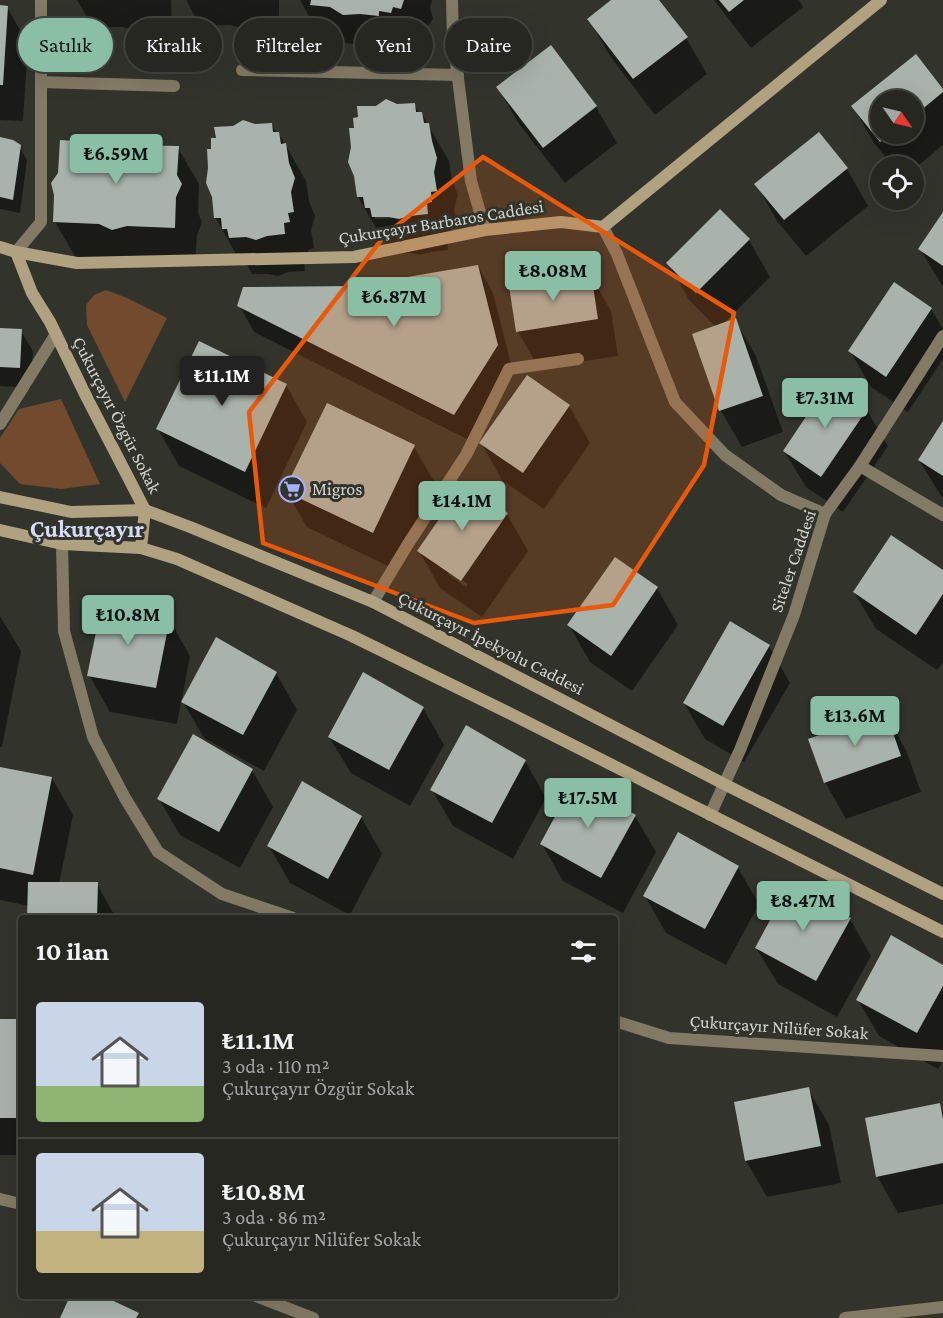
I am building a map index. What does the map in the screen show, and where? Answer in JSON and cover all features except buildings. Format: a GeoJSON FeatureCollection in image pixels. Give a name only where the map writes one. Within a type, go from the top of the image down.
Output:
{"type":"FeatureCollection","features":[{"type":"Feature","properties":{"kind":"street"},"geometry":{"type":"LineString","coordinates":[[16,252],[41,222],[41,0]]}},
{"type":"Feature","properties":{"kind":"street"},"geometry":{"type":"LineString","coordinates":[[452,0],[453,39],[471,181],[485,230]]}},
{"type":"Feature","properties":{"kind":"street"},"geometry":{"type":"LineString","coordinates":[[825,514],[781,495],[725,455],[675,402],[603,227],[881,0]]}},
{"type":"Feature","properties":{"kind":"street"},"geometry":{"type":"LineString","coordinates":[[328,72],[458,75]]}},
{"type":"Feature","properties":{"kind":"street"},"geometry":{"type":"LineString","coordinates":[[41,82],[174,86]]}},
{"type":"Feature","properties":{"kind":"street","name":"Çukurçayır Barbaros Caddesi"},"geometry":{"type":"LineString","coordinates":[[0,247],[77,263],[354,257],[485,230],[561,222],[603,227]]}},
{"type":"Feature","properties":{"kind":"street","name":"Çukurçayır Özgür Sokak"},"geometry":{"type":"LineString","coordinates":[[16,252],[32,293],[50,322],[145,510],[141,548]]}},
{"type":"Feature","properties":{"kind":"street","name":"Çukurçayır Özgür Sokak"},"geometry":{"type":"LineString","coordinates":[[0,423],[56,334]]}},
{"type":"Feature","properties":{"kind":"street","name":"Siteler Caddesi"},"geometry":{"type":"LineString","coordinates":[[710,815],[740,750],[794,615],[825,514],[860,466],[943,336]]}},
{"type":"Feature","properties":{"kind":"street"},"geometry":{"type":"LineString","coordinates":[[373,602],[466,455],[508,369],[578,359]]}},
{"type":"Feature","properties":{"kind":"street"},"geometry":{"type":"LineString","coordinates":[[860,466],[943,514]]}},
{"type":"Feature","properties":{"kind":"street","name":"Çukurçayır İpekyolu Caddesi"},"geometry":{"type":"LineString","coordinates":[[0,497],[71,512],[145,510],[373,602],[724,784],[943,894]]}},
{"type":"Feature","properties":{"kind":"street"},"geometry":{"type":"LineString","coordinates":[[0,530],[62,544],[141,548],[177,559],[351,636],[943,932]]}},
{"type":"Feature","properties":{"kind":"street"},"geometry":{"type":"LineString","coordinates":[[62,544],[64,631],[93,737],[125,798],[158,852],[222,894],[284,915]]}},
{"type":"Feature","properties":{"kind":"street","name":"Çukurçayır Nilüfer Sokak"},"geometry":{"type":"LineString","coordinates":[[618,1022],[669,1038],[943,1056]]}},
{"type":"Feature","properties":{"kind":"street"},"geometry":{"type":"LineString","coordinates":[[0,1199],[18,1203]]}},
{"type":"Feature","properties":{"kind":"street"},"geometry":{"type":"LineString","coordinates":[[264,1299],[313,1318]]}},
{"type":"Feature","properties":{"kind":"street"},"geometry":{"type":"LineString","coordinates":[[845,1318],[943,1307]]}},
{"type":"Feature","properties":{"kind":"highlighted area"},"geometry":{"type":"Polygon","coordinates":[[[483,157],[734,313],[704,465],[613,605],[474,623],[263,543],[249,412],[385,235],[483,157]]]}},
{"type":"Feature","properties":{"kind":"shaded area"},"geometry":{"type":"Polygon","coordinates":[[[106,290],[167,318],[125,402],[87,325],[86,305],[94,295],[106,290]]]}},
{"type":"Feature","properties":{"kind":"shaded area"},"geometry":{"type":"Polygon","coordinates":[[[61,399],[100,484],[61,489],[20,484],[0,463],[0,438],[19,409],[61,399]]]}},
{"type":"Feature","properties":{"kind":"place","name":"Migros"},"geometry":{"type":"Point","coordinates":[292,489]}},
{"type":"Feature","properties":{"kind":"district","name":"Çukurçayır"},"geometry":{"type":"Point","coordinates":[87,529]}}]}
